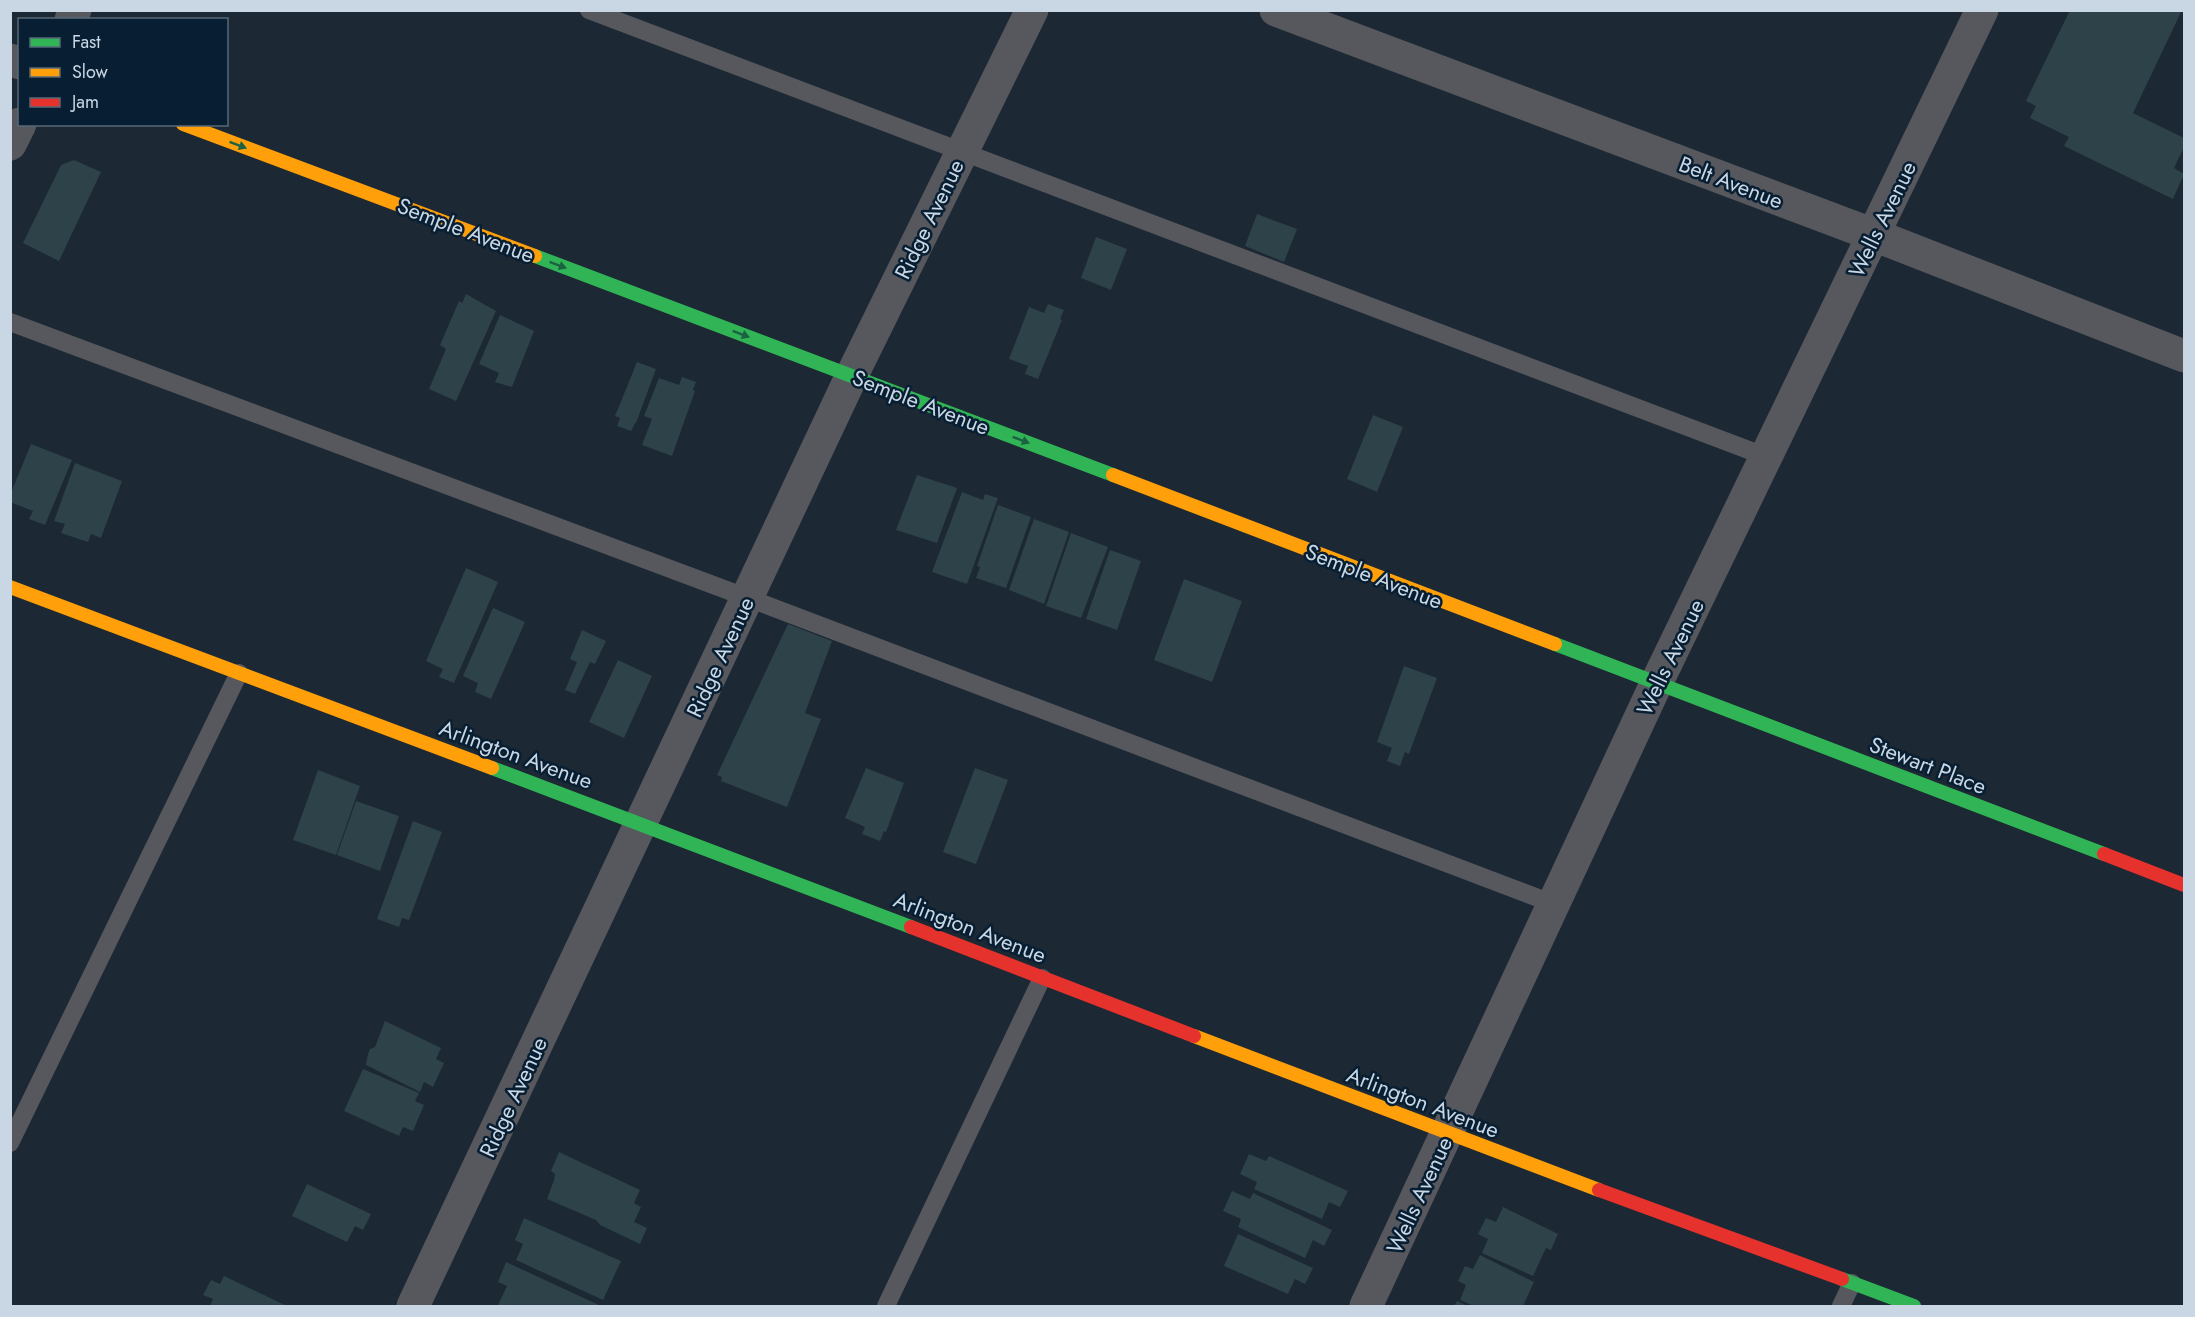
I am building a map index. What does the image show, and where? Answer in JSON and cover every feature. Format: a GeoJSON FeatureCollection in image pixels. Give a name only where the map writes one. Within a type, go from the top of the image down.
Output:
{"type":"FeatureCollection","features":[{"type":"Feature","properties":{"kind":"street","name":"Ridge Avenue"},"geometry":{"type":"LineString","coordinates":[[413,1306],[852,375],[1032,10]]}},
{"type":"Feature","properties":{"kind":"street","name":"Belt Avenue"},"geometry":{"type":"LineString","coordinates":[[1276,10],[2184,356]]}},
{"type":"Feature","properties":{"kind":"street","name":"Wells Avenue"},"geometry":{"type":"LineString","coordinates":[[1366,1306],[1656,684],[1874,236],[1977,12]]}},
{"type":"Feature","properties":{"kind":"street"},"geometry":{"type":"LineString","coordinates":[[10,144],[19,126]]}},
{"type":"Feature","properties":{"kind":"street","name":"Semple Avenue"},"geometry":{"type":"LineString","coordinates":[[188,126],[852,375],[1656,684]]}},
{"type":"Feature","properties":{"kind":"street","name":"Arlington Avenue"},"geometry":{"type":"LineString","coordinates":[[10,587],[642,824],[1448,1134],[1914,1306]]}},
{"type":"Feature","properties":{"kind":"street","name":"Stewart Place"},"geometry":{"type":"LineString","coordinates":[[1656,684],[2184,885]]}},
{"type":"Feature","properties":{"kind":"lane"},"geometry":{"type":"LineString","coordinates":[[589,10],[1767,457]]}},
{"type":"Feature","properties":{"kind":"lane"},"geometry":{"type":"LineString","coordinates":[[10,322],[748,598],[1554,904]]}},
{"type":"Feature","properties":{"kind":"lane"},"geometry":{"type":"LineString","coordinates":[[10,1143],[239,673]]}},
{"type":"Feature","properties":{"kind":"lane"},"geometry":{"type":"LineString","coordinates":[[886,1306],[1042,978]]}},
{"type":"Feature","properties":{"kind":"lane"},"geometry":{"type":"LineString","coordinates":[[1841,1306],[1852,1284]]}},
{"type":"Feature","properties":{"kind":"building"},"geometry":{"type":"Polygon","coordinates":[[[2070,10],[2182,10],[2133,113],[2184,138],[2184,147],[2174,168],[2184,174],[2173,199],[2064,146],[2069,137],[2030,118],[2036,106],[2026,101],[2070,10]]]}},
{"type":"Feature","properties":{"kind":"building"},"geometry":{"type":"Polygon","coordinates":[[[74,160],[101,172],[59,261],[23,243],[61,165],[74,160]]]}},
{"type":"Feature","properties":{"kind":"building"},"geometry":{"type":"Polygon","coordinates":[[[1257,214],[1297,229],[1284,262],[1245,246],[1257,214]]]}},
{"type":"Feature","properties":{"kind":"building"},"geometry":{"type":"Polygon","coordinates":[[[1096,237],[1127,249],[1111,290],[1081,278],[1096,237]]]}},
{"type":"Feature","properties":{"kind":"building"},"geometry":{"type":"Polygon","coordinates":[[[466,294],[496,311],[456,401],[429,389],[446,349],[440,345],[459,301],[462,303],[466,294]]]}},
{"type":"Feature","properties":{"kind":"building"},"geometry":{"type":"Polygon","coordinates":[[[1048,304],[1064,310],[1038,379],[1025,374],[1028,366],[1009,359],[1029,307],[1044,313],[1048,304]]]}},
{"type":"Feature","properties":{"kind":"building"},"geometry":{"type":"Polygon","coordinates":[[[500,315],[534,331],[512,387],[495,382],[499,373],[479,364],[500,315]]]}},
{"type":"Feature","properties":{"kind":"building"},"geometry":{"type":"Polygon","coordinates":[[[637,362],[656,369],[631,431],[617,426],[620,418],[615,416],[637,362]]]}},
{"type":"Feature","properties":{"kind":"building"},"geometry":{"type":"Polygon","coordinates":[[[682,377],[696,382],[693,390],[695,391],[672,456],[642,445],[652,419],[644,416],[659,378],[679,385],[682,377]]]}},
{"type":"Feature","properties":{"kind":"building"},"geometry":{"type":"Polygon","coordinates":[[[1373,415],[1403,427],[1377,492],[1347,479],[1373,415]]]}},
{"type":"Feature","properties":{"kind":"building"},"geometry":{"type":"Polygon","coordinates":[[[31,444],[72,460],[45,525],[29,519],[33,511],[10,502],[10,495],[31,444]]]}},
{"type":"Feature","properties":{"kind":"building"},"geometry":{"type":"Polygon","coordinates":[[[75,463],[122,481],[101,538],[91,534],[88,542],[61,533],[65,524],[54,521],[75,463]]]}},
{"type":"Feature","properties":{"kind":"building"},"geometry":{"type":"Polygon","coordinates":[[[917,475],[957,488],[937,543],[896,530],[917,475]]]}},
{"type":"Feature","properties":{"kind":"building"},"geometry":{"type":"Polygon","coordinates":[[[962,492],[983,500],[985,494],[998,498],[967,584],[932,572],[962,492]]]}},
{"type":"Feature","properties":{"kind":"building"},"geometry":{"type":"Polygon","coordinates":[[[998,505],[1031,517],[1006,588],[976,578],[980,567],[977,566],[998,505]]]}},
{"type":"Feature","properties":{"kind":"building"},"geometry":{"type":"Polygon","coordinates":[[[1034,519],[1069,532],[1044,604],[1009,590],[1034,519]]]}},
{"type":"Feature","properties":{"kind":"building"},"geometry":{"type":"Polygon","coordinates":[[[1071,533],[1108,547],[1081,618],[1046,606],[1071,533]]]}},
{"type":"Feature","properties":{"kind":"building"},"geometry":{"type":"Polygon","coordinates":[[[1110,550],[1141,561],[1117,630],[1086,619],[1110,550]]]}},
{"type":"Feature","properties":{"kind":"building"},"geometry":{"type":"Polygon","coordinates":[[[466,568],[498,582],[454,683],[439,677],[443,669],[426,661],[466,568]]]}},
{"type":"Feature","properties":{"kind":"building"},"geometry":{"type":"Polygon","coordinates":[[[1184,579],[1242,601],[1212,682],[1154,660],[1184,579]]]}},
{"type":"Feature","properties":{"kind":"building"},"geometry":{"type":"Polygon","coordinates":[[[493,608],[525,622],[491,699],[475,692],[478,683],[463,676],[493,608]]]}},
{"type":"Feature","properties":{"kind":"building"},"geometry":{"type":"Polygon","coordinates":[[[788,624],[832,641],[805,713],[821,719],[787,807],[721,781],[722,777],[717,775],[788,624]]]}},
{"type":"Feature","properties":{"kind":"building"},"geometry":{"type":"Polygon","coordinates":[[[582,630],[606,641],[595,664],[590,662],[575,694],[565,690],[577,662],[570,659],[582,630]]]}},
{"type":"Feature","properties":{"kind":"building"},"geometry":{"type":"Polygon","coordinates":[[[618,660],[652,676],[624,738],[589,722],[618,660]]]}},
{"type":"Feature","properties":{"kind":"building"},"geometry":{"type":"Polygon","coordinates":[[[1404,666],[1437,678],[1409,754],[1405,752],[1400,766],[1387,761],[1392,748],[1377,742],[1404,666]]]}},
{"type":"Feature","properties":{"kind":"building"},"geometry":{"type":"Polygon","coordinates":[[[866,768],[904,783],[886,832],[884,831],[880,841],[862,834],[865,827],[845,818],[866,768]]]}},
{"type":"Feature","properties":{"kind":"building"},"geometry":{"type":"Polygon","coordinates":[[[975,768],[1008,780],[976,864],[943,852],[975,768]]]}},
{"type":"Feature","properties":{"kind":"building"},"geometry":{"type":"Polygon","coordinates":[[[318,770],[360,786],[336,855],[293,840],[318,770]]]}},
{"type":"Feature","properties":{"kind":"building"},"geometry":{"type":"Polygon","coordinates":[[[356,801],[399,816],[380,871],[337,855],[356,801]]]}},
{"type":"Feature","properties":{"kind":"building"},"geometry":{"type":"Polygon","coordinates":[[[413,821],[442,832],[409,920],[402,918],[399,927],[377,919],[413,821]]]}},
{"type":"Feature","properties":{"kind":"building"},"geometry":{"type":"Polygon","coordinates":[[[385,1021],[441,1048],[436,1059],[444,1063],[433,1087],[424,1082],[420,1092],[366,1065],[370,1049],[375,1047],[385,1021]]]}},
{"type":"Feature","properties":{"kind":"building"},"geometry":{"type":"Polygon","coordinates":[[[363,1069],[419,1093],[415,1101],[424,1105],[413,1131],[403,1127],[399,1136],[344,1111],[363,1069]]]}},
{"type":"Feature","properties":{"kind":"building"},"geometry":{"type":"Polygon","coordinates":[[[559,1152],[640,1190],[634,1203],[641,1207],[634,1222],[647,1228],[640,1244],[600,1225],[596,1220],[547,1199],[555,1174],[551,1171],[559,1152]]]}},
{"type":"Feature","properties":{"kind":"building"},"geometry":{"type":"Polygon","coordinates":[[[1249,1154],[1266,1161],[1269,1156],[1348,1191],[1340,1207],[1329,1202],[1322,1219],[1254,1189],[1257,1182],[1240,1174],[1249,1154]]]}},
{"type":"Feature","properties":{"kind":"building"},"geometry":{"type":"Polygon","coordinates":[[[307,1184],[371,1214],[363,1230],[355,1226],[347,1242],[292,1216],[307,1184]]]}},
{"type":"Feature","properties":{"kind":"building"},"geometry":{"type":"Polygon","coordinates":[[[1232,1191],[1250,1199],[1253,1193],[1332,1230],[1324,1246],[1313,1240],[1305,1258],[1238,1227],[1241,1219],[1223,1211],[1232,1191]]]}},
{"type":"Feature","properties":{"kind":"building"},"geometry":{"type":"Polygon","coordinates":[[[1503,1207],[1558,1234],[1551,1250],[1546,1248],[1533,1276],[1482,1253],[1488,1239],[1478,1234],[1486,1218],[1496,1222],[1503,1207]]]}},
{"type":"Feature","properties":{"kind":"building"},"geometry":{"type":"Polygon","coordinates":[[[524,1218],[621,1261],[603,1300],[516,1260],[523,1244],[515,1240],[524,1218]]]}},
{"type":"Feature","properties":{"kind":"building"},"geometry":{"type":"Polygon","coordinates":[[[1238,1234],[1313,1268],[1305,1284],[1295,1279],[1288,1294],[1224,1266],[1238,1234]]]}},
{"type":"Feature","properties":{"kind":"building"},"geometry":{"type":"Polygon","coordinates":[[[1480,1255],[1534,1282],[1523,1306],[1474,1306],[1460,1300],[1466,1285],[1458,1281],[1465,1266],[1473,1269],[1480,1255]]]}},
{"type":"Feature","properties":{"kind":"building"},"geometry":{"type":"Polygon","coordinates":[[[506,1262],[601,1306],[498,1305],[507,1286],[498,1282],[506,1262]]]}},
{"type":"Feature","properties":{"kind":"building"},"geometry":{"type":"Polygon","coordinates":[[[224,1276],[287,1306],[210,1306],[213,1299],[203,1295],[211,1280],[220,1284],[224,1276]]]}},
{"type":"Feature","properties":{"kind":"building"},"geometry":{"type":"Polygon","coordinates":[[[1457,1301],[1468,1306],[1454,1306],[1457,1301]]]}},
{"type":"Feature","properties":{"kind":"traffic: fast"},"geometry":{"type":"LineString","coordinates":[[535,256],[1113,475]]}},
{"type":"Feature","properties":{"kind":"traffic: fast"},"geometry":{"type":"LineString","coordinates":[[1555,644],[2104,854]]}},
{"type":"Feature","properties":{"kind":"traffic: fast"},"geometry":{"type":"LineString","coordinates":[[492,768],[911,927]]}},
{"type":"Feature","properties":{"kind":"traffic: fast"},"geometry":{"type":"LineString","coordinates":[[1842,1279],[1914,1306]]}},
{"type":"Feature","properties":{"kind":"traffic: slow"},"geometry":{"type":"LineString","coordinates":[[188,126],[535,256]]}},
{"type":"Feature","properties":{"kind":"traffic: slow"},"geometry":{"type":"LineString","coordinates":[[1113,475],[1555,644]]}},
{"type":"Feature","properties":{"kind":"traffic: slow"},"geometry":{"type":"LineString","coordinates":[[10,587],[492,768]]}},
{"type":"Feature","properties":{"kind":"traffic: slow"},"geometry":{"type":"LineString","coordinates":[[1194,1036],[1599,1190]]}},
{"type":"Feature","properties":{"kind":"traffic: jam"},"geometry":{"type":"LineString","coordinates":[[2104,854],[2184,885]]}},
{"type":"Feature","properties":{"kind":"traffic: jam"},"geometry":{"type":"LineString","coordinates":[[911,927],[1194,1036]]}},
{"type":"Feature","properties":{"kind":"traffic: jam"},"geometry":{"type":"LineString","coordinates":[[1599,1190],[1842,1279]]}}]}
